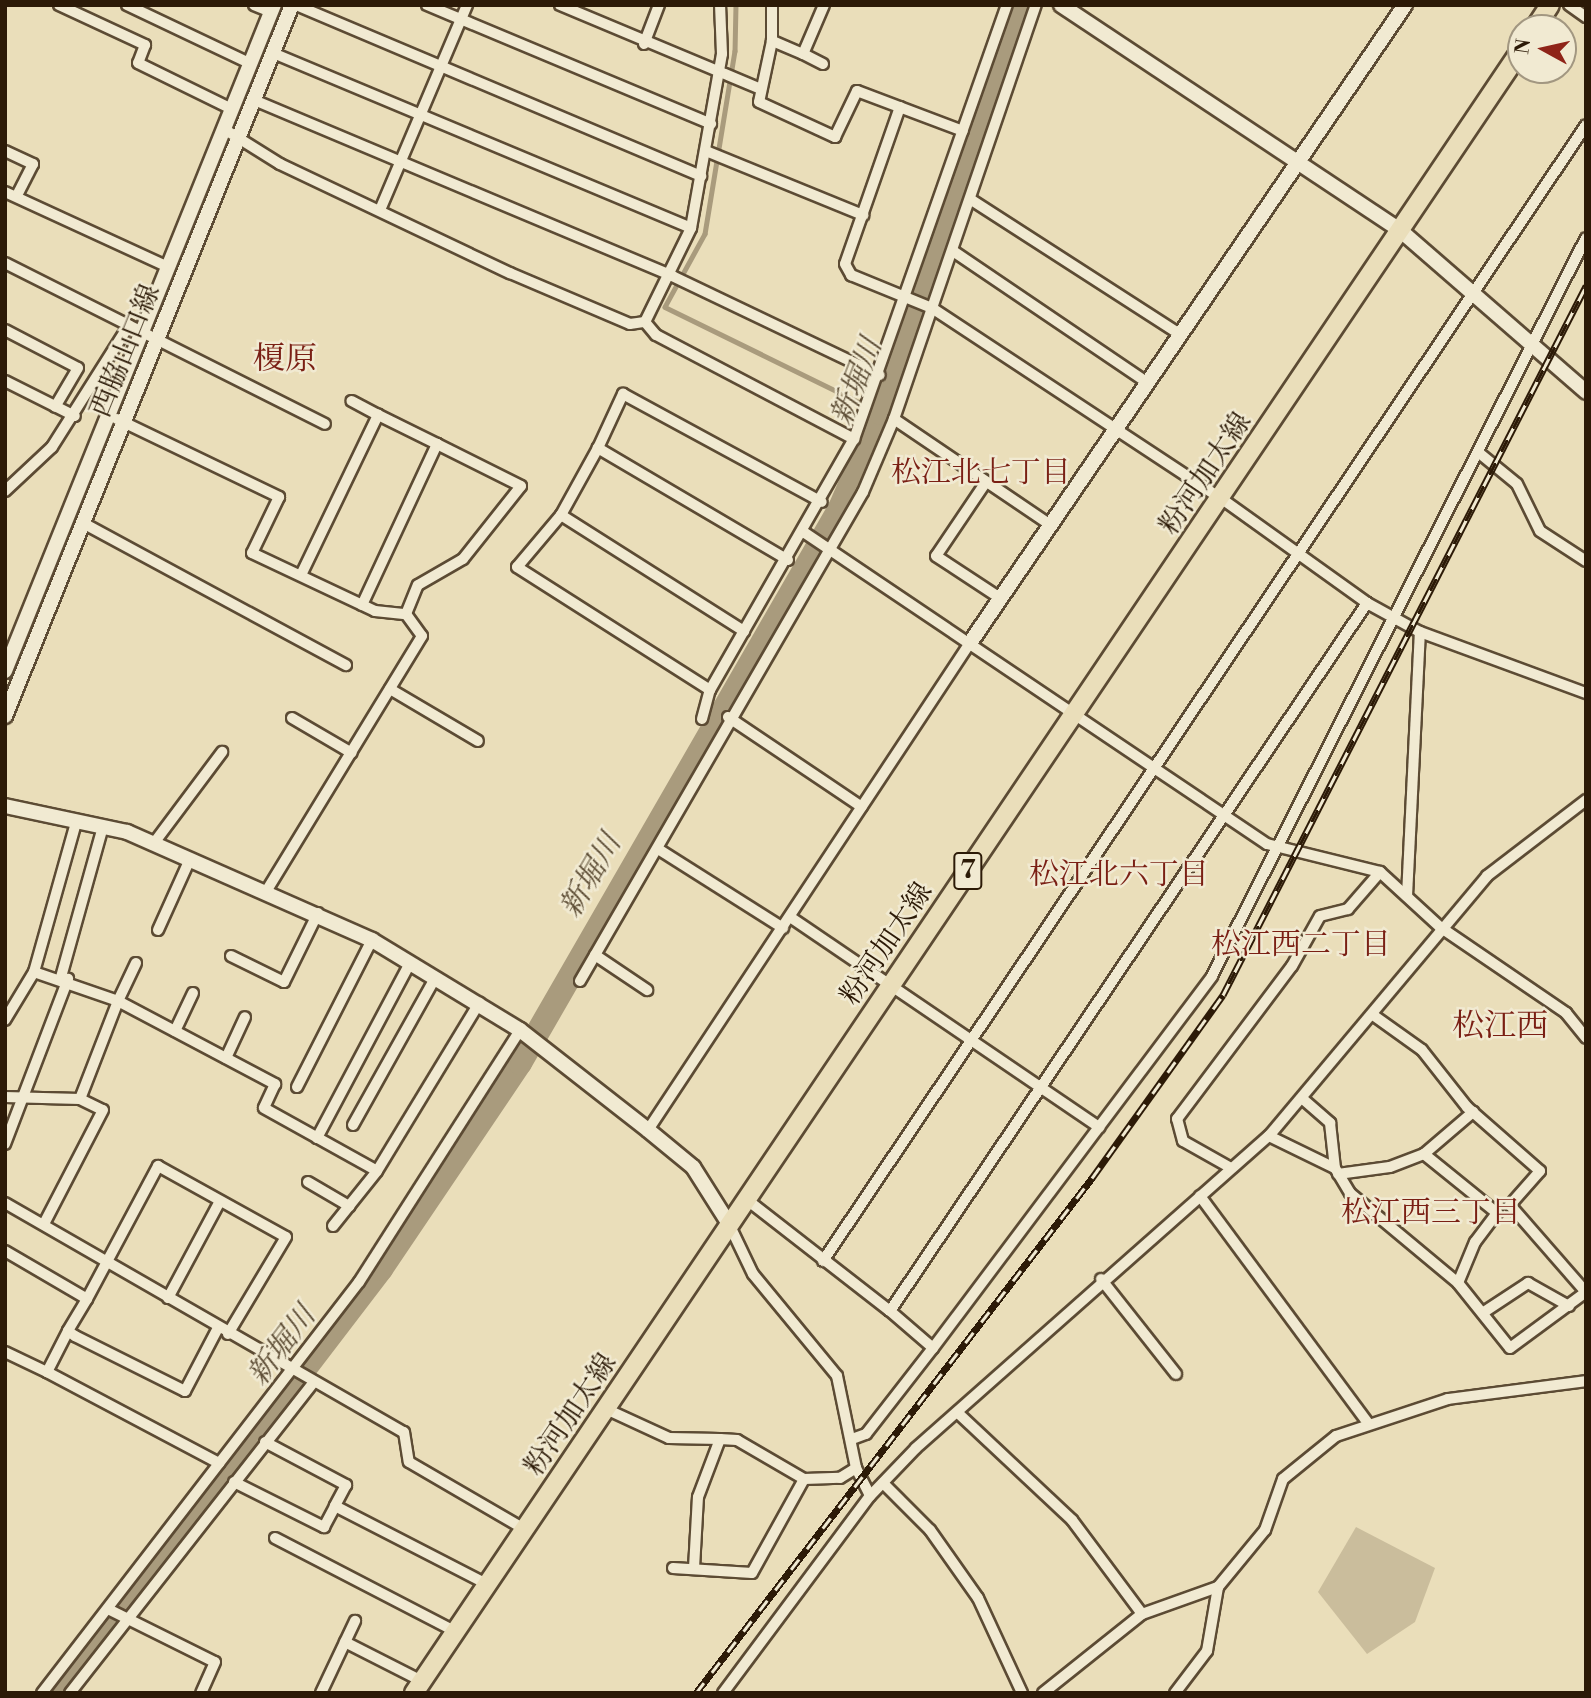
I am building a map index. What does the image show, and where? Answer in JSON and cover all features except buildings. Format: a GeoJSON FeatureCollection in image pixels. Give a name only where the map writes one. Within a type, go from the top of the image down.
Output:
{"type":"FeatureCollection","features":[{"type":"Feature","properties":{"kind":"main road","name":"粉河加太線"},"geometry":{"type":"LineString","coordinates":[[418,1687],[1073,713],[1222,499],[1507,71]]}},
{"type":"Feature","properties":{"kind":"street"},"geometry":{"type":"LineString","coordinates":[[59,5],[145,45],[138,63],[232,109]]}},
{"type":"Feature","properties":{"kind":"street"},"geometry":{"type":"LineString","coordinates":[[127,5],[251,64]]}},
{"type":"Feature","properties":{"kind":"street"},"geometry":{"type":"LineString","coordinates":[[254,5],[273,9]]}},
{"type":"Feature","properties":{"kind":"street"},"geometry":{"type":"LineString","coordinates":[[294,5],[701,176]]}},
{"type":"Feature","properties":{"kind":"street","name":"西脇山口線"},"geometry":{"type":"LineString","coordinates":[[5,716],[272,53],[294,5]]}},
{"type":"Feature","properties":{"kind":"street"},"geometry":{"type":"LineString","coordinates":[[427,5],[711,124]]}},
{"type":"Feature","properties":{"kind":"street"},"geometry":{"type":"LineString","coordinates":[[380,210],[467,5]]}},
{"type":"Feature","properties":{"kind":"street"},"geometry":{"type":"LineString","coordinates":[[561,5],[644,44],[761,89]]}},
{"type":"Feature","properties":{"kind":"street"},"geometry":{"type":"LineString","coordinates":[[644,44],[659,5]]}},
{"type":"Feature","properties":{"kind":"street"},"geometry":{"type":"LineString","coordinates":[[645,322],[672,276],[691,228],[720,71],[720,5]]}},
{"type":"Feature","properties":{"kind":"street"},"geometry":{"type":"LineString","coordinates":[[772,5],[772,41],[759,102],[835,137],[858,92],[963,131]]}},
{"type":"Feature","properties":{"kind":"street"},"geometry":{"type":"LineString","coordinates":[[803,54],[824,5]]}},
{"type":"Feature","properties":{"kind":"street"},"geometry":{"type":"LineString","coordinates":[[702,719],[711,707],[710,690],[788,559],[808,535],[854,439],[908,298],[1007,5]]}},
{"type":"Feature","properties":{"kind":"street"},"geometry":{"type":"LineString","coordinates":[[580,981],[830,549],[894,419],[1036,5]]}},
{"type":"Feature","properties":{"kind":"street"},"geometry":{"type":"LineString","coordinates":[[1061,5],[1401,231],[1586,391]]}},
{"type":"Feature","properties":{"kind":"street"},"geometry":{"type":"LineString","coordinates":[[648,1130],[1114,427],[1405,5]]}},
{"type":"Feature","properties":{"kind":"street"},"geometry":{"type":"LineString","coordinates":[[1569,5],[1586,17]]}},
{"type":"Feature","properties":{"kind":"street","name":"西脇山口線"},"geometry":{"type":"LineString","coordinates":[[5,671],[108,415],[136,329],[169,267],[273,9]]}},
{"type":"Feature","properties":{"kind":"street"},"geometry":{"type":"LineString","coordinates":[[772,41],[824,64]]}},
{"type":"Feature","properties":{"kind":"street"},"geometry":{"type":"LineString","coordinates":[[272,53],[691,228]]}},
{"type":"Feature","properties":{"kind":"street"},"geometry":{"type":"LineString","coordinates":[[254,100],[672,276],[880,375]]}},
{"type":"Feature","properties":{"kind":"street"},"geometry":{"type":"LineString","coordinates":[[900,107],[845,264],[851,275],[932,308],[1222,499],[1300,552],[1367,603],[1420,632],[1586,693]]}},
{"type":"Feature","properties":{"kind":"street"},"geometry":{"type":"LineString","coordinates":[[824,1261],[1586,125]]}},
{"type":"Feature","properties":{"kind":"street"},"geometry":{"type":"LineString","coordinates":[[224,129],[380,210],[630,324],[645,322]]}},
{"type":"Feature","properties":{"kind":"street"},"geometry":{"type":"LineString","coordinates":[[5,151],[33,164],[18,194]]}},
{"type":"Feature","properties":{"kind":"street"},"geometry":{"type":"LineString","coordinates":[[706,151],[863,215]]}},
{"type":"Feature","properties":{"kind":"street"},"geometry":{"type":"LineString","coordinates":[[5,192],[18,194],[169,267]]}},
{"type":"Feature","properties":{"kind":"street"},"geometry":{"type":"LineString","coordinates":[[970,199],[1178,333]]}},
{"type":"Feature","properties":{"kind":"street"},"geometry":{"type":"LineString","coordinates":[[852,1439],[866,1434],[1194,1004],[1279,849],[1393,615],[1586,238]]}},
{"type":"Feature","properties":{"kind":"street"},"geometry":{"type":"LineString","coordinates":[[953,251],[1145,381]]}},
{"type":"Feature","properties":{"kind":"street"},"geometry":{"type":"LineString","coordinates":[[5,263],[326,424]]}},
{"type":"Feature","properties":{"kind":"street"},"geometry":{"type":"LineString","coordinates":[[645,322],[656,335],[854,439]]}},
{"type":"Feature","properties":{"kind":"street"},"geometry":{"type":"LineString","coordinates":[[5,491],[75,416],[136,329]]}},
{"type":"Feature","properties":{"kind":"street"},"geometry":{"type":"LineString","coordinates":[[5,330],[78,368],[55,407]]}},
{"type":"Feature","properties":{"kind":"street"},"geometry":{"type":"LineString","coordinates":[[5,381],[75,416]]}},
{"type":"Feature","properties":{"kind":"street"},"geometry":{"type":"LineString","coordinates":[[710,690],[517,567],[561,516],[598,448],[623,394],[822,502]]}},
{"type":"Feature","properties":{"kind":"street"},"geometry":{"type":"LineString","coordinates":[[352,401],[522,486],[463,559],[418,585],[406,614]]}},
{"type":"Feature","properties":{"kind":"street"},"geometry":{"type":"LineString","coordinates":[[108,415],[279,498],[252,553],[362,605],[406,614],[422,636],[266,891]]}},
{"type":"Feature","properties":{"kind":"street"},"geometry":{"type":"LineString","coordinates":[[301,576],[378,415]]}},
{"type":"Feature","properties":{"kind":"street"},"geometry":{"type":"LineString","coordinates":[[894,419],[1049,524]]}},
{"type":"Feature","properties":{"kind":"street"},"geometry":{"type":"LineString","coordinates":[[362,605],[437,444]]}},
{"type":"Feature","properties":{"kind":"street"},"geometry":{"type":"LineString","coordinates":[[598,448],[788,559]]}},
{"type":"Feature","properties":{"kind":"street"},"geometry":{"type":"LineString","coordinates":[[1478,452],[1517,484],[1540,531],[1586,561]]}},
{"type":"Feature","properties":{"kind":"street"},"geometry":{"type":"LineString","coordinates":[[986,482],[936,555],[1000,598]]}},
{"type":"Feature","properties":{"kind":"street"},"geometry":{"type":"LineString","coordinates":[[561,516],[744,631]]}},
{"type":"Feature","properties":{"kind":"street"},"geometry":{"type":"LineString","coordinates":[[83,523],[346,665]]}},
{"type":"Feature","properties":{"kind":"street"},"geometry":{"type":"LineString","coordinates":[[808,535],[1224,816],[1279,849],[1357,861],[1380,872],[1440,927],[1566,1013],[1586,1038]]}},
{"type":"Feature","properties":{"kind":"street"},"geometry":{"type":"LineString","coordinates":[[890,1311],[1367,603]]}},
{"type":"Feature","properties":{"kind":"street"},"geometry":{"type":"LineString","coordinates":[[1407,895],[1420,632]]}},
{"type":"Feature","properties":{"kind":"street"},"geometry":{"type":"LineString","coordinates":[[390,690],[478,741]]}},
{"type":"Feature","properties":{"kind":"street"},"geometry":{"type":"LineString","coordinates":[[292,718],[352,753]]}},
{"type":"Feature","properties":{"kind":"street"},"geometry":{"type":"LineString","coordinates":[[730,719],[862,807]]}},
{"type":"Feature","properties":{"kind":"street"},"geometry":{"type":"LineString","coordinates":[[154,843],[222,752]]}},
{"type":"Feature","properties":{"kind":"street"},"geometry":{"type":"LineString","coordinates":[[723,1693],[870,1496],[1101,1279],[1269,1136],[1304,1100],[1440,927],[1507,858],[1586,800]]}},
{"type":"Feature","properties":{"kind":"street"},"geometry":{"type":"LineString","coordinates":[[5,806],[103,827],[154,843],[318,913],[372,940],[480,1003],[522,1031],[648,1130],[693,1167],[729,1224],[753,1274],[837,1376],[856,1468],[870,1496]]}},
{"type":"Feature","properties":{"kind":"street"},"geometry":{"type":"LineString","coordinates":[[5,1020],[34,972],[76,823]]}},
{"type":"Feature","properties":{"kind":"street"},"geometry":{"type":"LineString","coordinates":[[5,1144],[25,1098],[64,978],[103,827]]}},
{"type":"Feature","properties":{"kind":"street"},"geometry":{"type":"LineString","coordinates":[[658,849],[783,928]]}},
{"type":"Feature","properties":{"kind":"street"},"geometry":{"type":"LineString","coordinates":[[158,930],[190,859]]}},
{"type":"Feature","properties":{"kind":"street"},"geometry":{"type":"LineString","coordinates":[[1231,1168],[1183,1141],[1177,1119],[1292,966],[1320,916],[1348,908],[1380,872]]}},
{"type":"Feature","properties":{"kind":"street"},"geometry":{"type":"LineString","coordinates":[[231,956],[284,982],[318,913]]}},
{"type":"Feature","properties":{"kind":"street"},"geometry":{"type":"LineString","coordinates":[[790,917],[1099,1127]]}},
{"type":"Feature","properties":{"kind":"street"},"geometry":{"type":"LineString","coordinates":[[296,1087],[372,940]]}},
{"type":"Feature","properties":{"kind":"street"},"geometry":{"type":"LineString","coordinates":[[595,955],[647,990]]}},
{"type":"Feature","properties":{"kind":"street"},"geometry":{"type":"LineString","coordinates":[[80,1099],[118,1001],[136,963]]}},
{"type":"Feature","properties":{"kind":"street"},"geometry":{"type":"LineString","coordinates":[[317,1138],[410,963]]}},
{"type":"Feature","properties":{"kind":"street"},"geometry":{"type":"LineString","coordinates":[[34,972],[64,978],[118,1001],[275,1084],[264,1108],[377,1171]]}},
{"type":"Feature","properties":{"kind":"street"},"geometry":{"type":"LineString","coordinates":[[353,1125],[435,978]]}},
{"type":"Feature","properties":{"kind":"street"},"geometry":{"type":"LineString","coordinates":[[174,1031],[193,993]]}},
{"type":"Feature","properties":{"kind":"street"},"geometry":{"type":"LineString","coordinates":[[334,1226],[377,1171],[480,1003]]}},
{"type":"Feature","properties":{"kind":"street"},"geometry":{"type":"LineString","coordinates":[[1304,1100],[1330,1123],[1336,1171],[1350,1193],[1458,1283],[1484,1312],[1510,1348],[1586,1292],[1510,1205],[1540,1171],[1473,1112],[1422,1050],[1373,1015]]}},
{"type":"Feature","properties":{"kind":"street"},"geometry":{"type":"LineString","coordinates":[[226,1058],[245,1017]]}},
{"type":"Feature","properties":{"kind":"street"},"geometry":{"type":"LineString","coordinates":[[42,1693],[219,1463],[293,1372],[359,1282],[522,1031]]}},
{"type":"Feature","properties":{"kind":"street"},"geometry":{"type":"LineString","coordinates":[[5,1097],[80,1099],[103,1110],[44,1224]]}},
{"type":"Feature","properties":{"kind":"street"},"geometry":{"type":"LineString","coordinates":[[1269,1136],[1336,1171],[1390,1167],[1424,1154],[1473,1112]]}},
{"type":"Feature","properties":{"kind":"street"},"geometry":{"type":"LineString","coordinates":[[1424,1154],[1497,1213],[1475,1242],[1458,1283]]}},
{"type":"Feature","properties":{"kind":"street"},"geometry":{"type":"LineString","coordinates":[[47,1372],[68,1331],[110,1263],[158,1166],[286,1237],[185,1391],[68,1331]]}},
{"type":"Feature","properties":{"kind":"street"},"geometry":{"type":"LineString","coordinates":[[308,1182],[349,1206]]}},
{"type":"Feature","properties":{"kind":"street"},"geometry":{"type":"LineString","coordinates":[[1200,1196],[1368,1423]]}},
{"type":"Feature","properties":{"kind":"street"},"geometry":{"type":"LineString","coordinates":[[746,1199],[890,1311],[933,1348]]}},
{"type":"Feature","properties":{"kind":"street"},"geometry":{"type":"LineString","coordinates":[[168,1298],[220,1201]]}},
{"type":"Feature","properties":{"kind":"street"},"geometry":{"type":"LineString","coordinates":[[5,1203],[310,1382],[404,1432],[409,1462],[526,1530]]}},
{"type":"Feature","properties":{"kind":"street"},"geometry":{"type":"LineString","coordinates":[[5,1251],[87,1299]]}},
{"type":"Feature","properties":{"kind":"street"},"geometry":{"type":"LineString","coordinates":[[1101,1279],[1176,1374]]}},
{"type":"Feature","properties":{"kind":"street"},"geometry":{"type":"LineString","coordinates":[[1484,1312],[1528,1283],[1569,1306]]}},
{"type":"Feature","properties":{"kind":"street"},"geometry":{"type":"LineString","coordinates":[[5,1352],[219,1463]]}},
{"type":"Feature","properties":{"kind":"street"},"geometry":{"type":"LineString","coordinates":[[1043,1693],[1143,1614],[1217,1587],[1265,1530],[1283,1479],[1336,1436],[1368,1423],[1448,1399],[1586,1381]]}},
{"type":"Feature","properties":{"kind":"street"},"geometry":{"type":"LineString","coordinates":[[70,1693],[310,1382]]}},
{"type":"Feature","properties":{"kind":"street"},"geometry":{"type":"LineString","coordinates":[[606,1409],[669,1438],[737,1440],[804,1479],[840,1478],[856,1468]]}},
{"type":"Feature","properties":{"kind":"street"},"geometry":{"type":"LineString","coordinates":[[958,1413],[1073,1520],[1143,1614]]}},
{"type":"Feature","properties":{"kind":"street"},"geometry":{"type":"LineString","coordinates":[[694,1568],[696,1507],[720,1439]]}},
{"type":"Feature","properties":{"kind":"street"},"geometry":{"type":"LineString","coordinates":[[234,1482],[324,1527],[346,1485],[265,1443]]}},
{"type":"Feature","properties":{"kind":"street"},"geometry":{"type":"LineString","coordinates":[[673,1568],[752,1573],[804,1479]]}},
{"type":"Feature","properties":{"kind":"street"},"geometry":{"type":"LineString","coordinates":[[883,1483],[930,1530],[978,1598],[1021,1693]]}},
{"type":"Feature","properties":{"kind":"street"},"geometry":{"type":"LineString","coordinates":[[335,1506],[489,1585]]}},
{"type":"Feature","properties":{"kind":"street"},"geometry":{"type":"LineString","coordinates":[[275,1538],[456,1632]]}},
{"type":"Feature","properties":{"kind":"street"},"geometry":{"type":"LineString","coordinates":[[1175,1693],[1207,1651],[1217,1587]]}},
{"type":"Feature","properties":{"kind":"street"},"geometry":{"type":"LineString","coordinates":[[108,1609],[215,1662],[201,1693]]}},
{"type":"Feature","properties":{"kind":"street"},"geometry":{"type":"LineString","coordinates":[[321,1693],[355,1621]]}},
{"type":"Feature","properties":{"kind":"street"},"geometry":{"type":"LineString","coordinates":[[345,1642],[418,1687]]}},
{"type":"Feature","properties":{"kind":"shaded area"},"geometry":{"type":"Polygon","coordinates":[[[1356,1527],[1435,1568],[1415,1622],[1367,1654],[1318,1592],[1356,1527]]]}},
{"type":"Feature","properties":{"kind":"waterway"},"geometry":{"type":"LineString","coordinates":[[736,5],[735,51],[705,234],[665,307],[881,413]]}},
{"type":"Feature","properties":{"kind":"waterway","name":"新堀川"},"geometry":{"type":"LineString","coordinates":[[57,1693],[381,1269],[520,1063],[840,508],[881,413],[1025,5]]}},
{"type":"Feature","properties":{"kind":"railway"},"geometry":{"type":"LineString","coordinates":[[696,1693],[1092,1178],[1223,995],[1586,286]]}},
{"type":"Feature","properties":{"kind":"district","name":"榎原"},"geometry":{"type":"Point","coordinates":[285,359]}},
{"type":"Feature","properties":{"kind":"district","name":"松江北七丁目"},"geometry":{"type":"Point","coordinates":[981,473]}},
{"type":"Feature","properties":{"kind":"district","name":"松江北六丁目"},"geometry":{"type":"Point","coordinates":[1119,875]}},
{"type":"Feature","properties":{"kind":"district","name":"松江西二丁目"},"geometry":{"type":"Point","coordinates":[1301,945]}},
{"type":"Feature","properties":{"kind":"district","name":"松江西"},"geometry":{"type":"Point","coordinates":[1500,1026]}},
{"type":"Feature","properties":{"kind":"district","name":"松江西三丁目"},"geometry":{"type":"Point","coordinates":[1431,1213]}}]}
